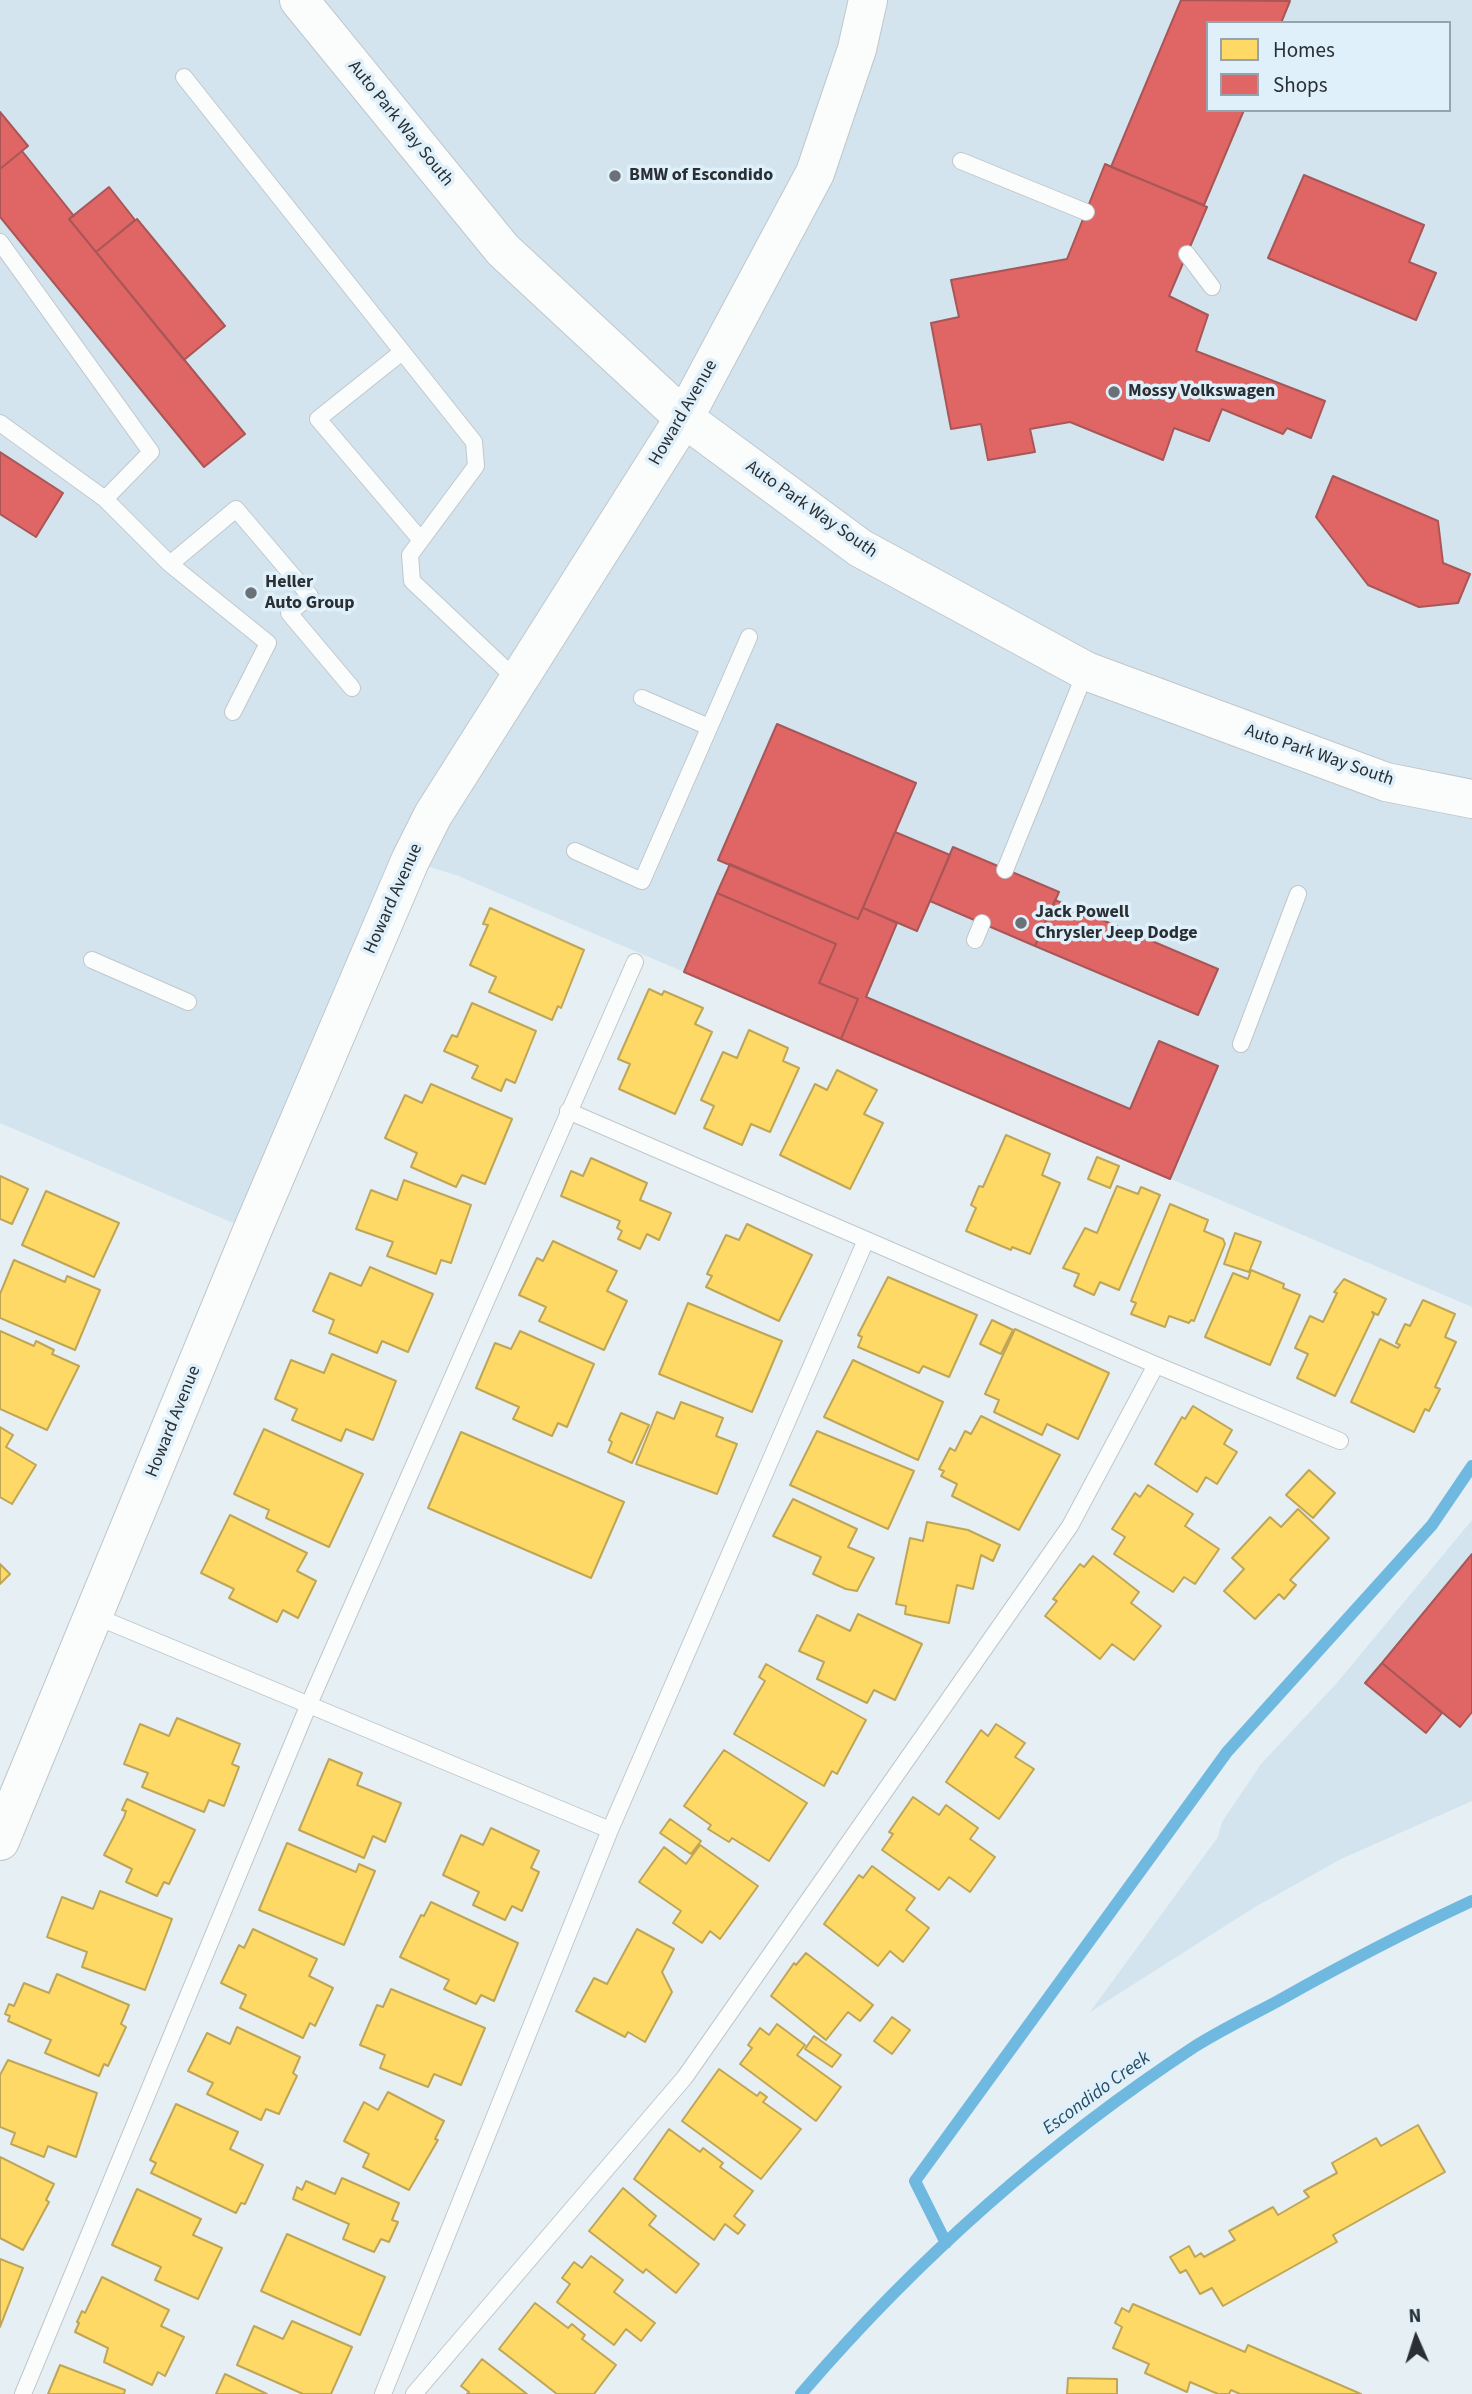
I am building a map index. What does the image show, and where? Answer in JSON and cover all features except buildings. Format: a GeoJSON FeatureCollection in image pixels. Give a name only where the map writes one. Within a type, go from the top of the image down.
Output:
{"type":"FeatureCollection","features":[{"type":"Feature","properties":{"kind":"street","name":"Auto Park Way South"},"geometry":{"type":"LineString","coordinates":[[299,0],[503,250],[684,418],[860,548],[1086,671],[1387,782],[1472,799]]}},
{"type":"Feature","properties":{"kind":"street","name":"Howard Avenue"},"geometry":{"type":"LineString","coordinates":[[0,1841],[252,1231],[410,861],[433,815],[684,418],[815,173],[857,49],[868,0]]}},
{"type":"Feature","properties":{"kind":"lane"},"geometry":{"type":"LineString","coordinates":[[184,77],[474,442],[476,466],[419,539],[410,555],[412,582],[518,681]]}},
{"type":"Feature","properties":{"kind":"lane"},"geometry":{"type":"LineString","coordinates":[[961,161],[1086,212]]}},
{"type":"Feature","properties":{"kind":"lane"},"geometry":{"type":"LineString","coordinates":[[0,242],[151,452],[105,499]]}},
{"type":"Feature","properties":{"kind":"lane"},"geometry":{"type":"LineString","coordinates":[[1187,254],[1212,287]]}},
{"type":"Feature","properties":{"kind":"lane"},"geometry":{"type":"LineString","coordinates":[[402,352],[318,419],[419,539]]}},
{"type":"Feature","properties":{"kind":"lane"},"geometry":{"type":"LineString","coordinates":[[0,424],[105,499],[170,564],[268,643],[233,712]]}},
{"type":"Feature","properties":{"kind":"lane"},"geometry":{"type":"LineString","coordinates":[[170,564],[236,509],[310,596],[289,613],[352,688]]}},
{"type":"Feature","properties":{"kind":"lane"},"geometry":{"type":"LineString","coordinates":[[575,851],[642,881],[749,637]]}},
{"type":"Feature","properties":{"kind":"lane"},"geometry":{"type":"LineString","coordinates":[[1005,870],[1086,671]]}},
{"type":"Feature","properties":{"kind":"lane"},"geometry":{"type":"LineString","coordinates":[[642,698],[709,727]]}},
{"type":"Feature","properties":{"kind":"lane"},"geometry":{"type":"LineString","coordinates":[[1241,1044],[1298,894]]}},
{"type":"Feature","properties":{"kind":"lane"},"geometry":{"type":"LineString","coordinates":[[975,940],[982,923]]}},
{"type":"Feature","properties":{"kind":"lane"},"geometry":{"type":"LineString","coordinates":[[92,960],[188,1002]]}},
{"type":"Feature","properties":{"kind":"lane"},"geometry":{"type":"LineString","coordinates":[[23,2394],[309,1704],[635,962]]}},
{"type":"Feature","properties":{"kind":"lane"},"geometry":{"type":"LineString","coordinates":[[568,1111],[1156,1366],[1340,1441]]}},
{"type":"Feature","properties":{"kind":"lane"},"geometry":{"type":"LineString","coordinates":[[383,2394],[610,1830],[866,1240]]}},
{"type":"Feature","properties":{"kind":"lane"},"geometry":{"type":"LineString","coordinates":[[414,2394],[685,2077],[1070,1526],[1156,1366]]}},
{"type":"Feature","properties":{"kind":"lane"},"geometry":{"type":"LineString","coordinates":[[95,1616],[610,1830]]}},
{"type":"Feature","properties":{"kind":"shaded area"},"geometry":{"type":"Polygon","coordinates":[[[0,0],[1472,0],[1472,1307],[456,875],[410,861],[252,1231],[0,1123],[0,0]]]}},
{"type":"Feature","properties":{"kind":"shaded area"},"geometry":{"type":"Polygon","coordinates":[[[1472,1520],[1472,1801],[1341,1859],[1255,1907],[1090,2012],[1218,1837],[1222,1822],[1261,1764],[1336,1684],[1472,1520]]]}},
{"type":"Feature","properties":{"kind":"waterway"},"geometry":{"type":"LineString","coordinates":[[946,2243],[915,2181],[1227,1752],[1432,1525],[1472,1466]]}},
{"type":"Feature","properties":{"kind":"waterway","name":"Escondido Creek"},"geometry":{"type":"LineString","coordinates":[[801,2394],[890,2297],[937,2251],[1036,2164],[1140,2084],[1225,2029],[1374,1949],[1472,1901]]}},
{"type":"Feature","properties":{"kind":"place","name":"BMW of Escondido"},"geometry":{"type":"Point","coordinates":[615,176]}},
{"type":"Feature","properties":{"kind":"place","name":"Mossy Volkswagen"},"geometry":{"type":"Point","coordinates":[1114,392]}},
{"type":"Feature","properties":{"kind":"place","name":"Heller Auto Group"},"geometry":{"type":"Point","coordinates":[251,593]}},
{"type":"Feature","properties":{"kind":"place","name":"Jack Powell Chrysler Jeep Dodge"},"geometry":{"type":"Point","coordinates":[1021,923]}}]}
